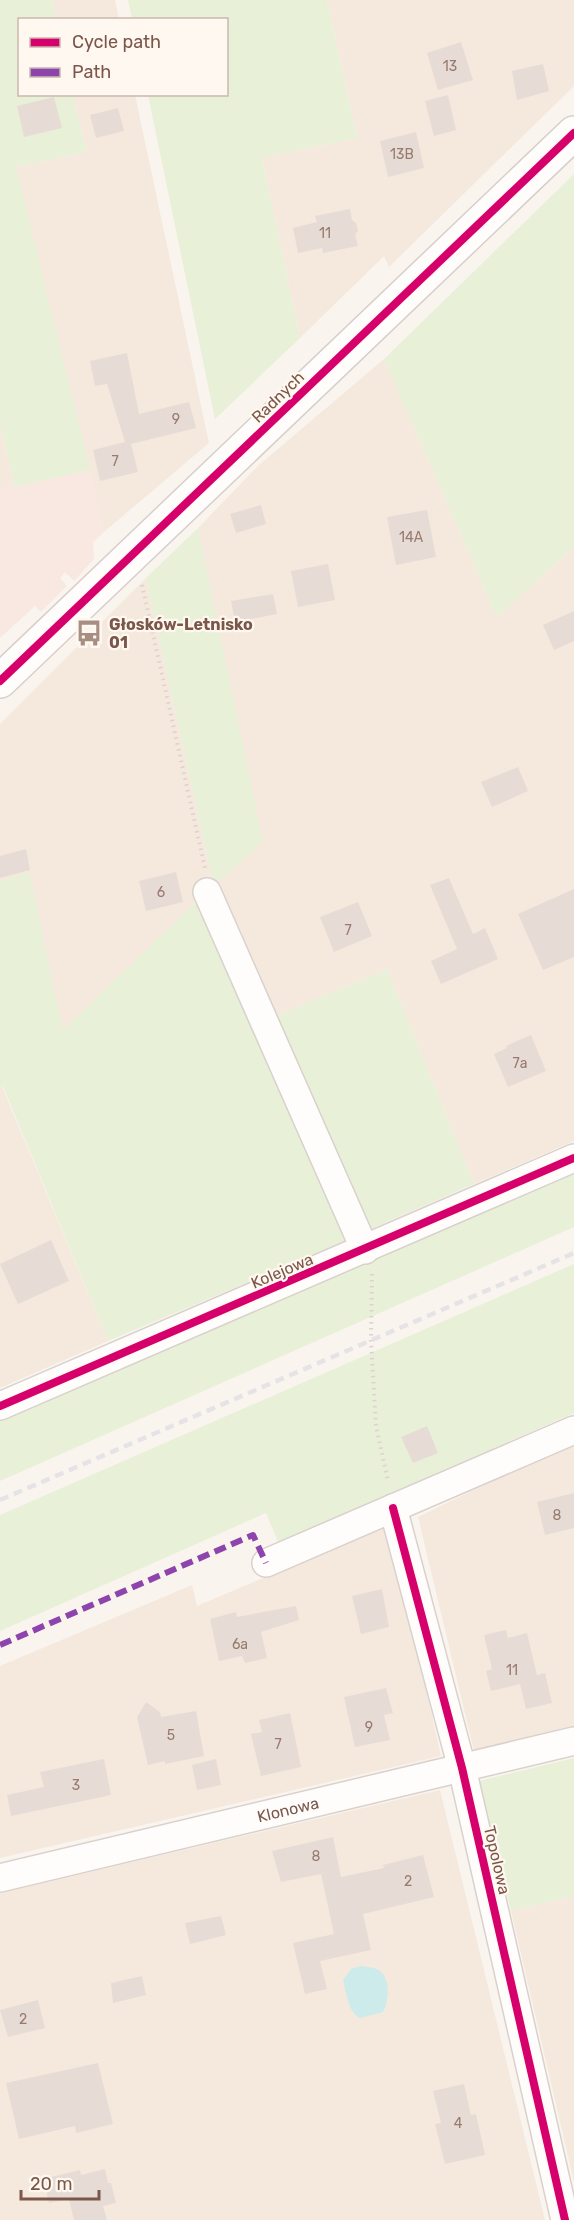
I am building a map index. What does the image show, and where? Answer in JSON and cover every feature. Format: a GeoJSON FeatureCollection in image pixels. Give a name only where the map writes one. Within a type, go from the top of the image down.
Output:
{"type":"FeatureCollection","features":[{"type":"Feature","properties":{"kind":"street","name":"Radnych"},"geometry":{"type":"LineString","coordinates":[[0,681],[574,133]]}},
{"type":"Feature","properties":{"kind":"street"},"geometry":{"type":"LineString","coordinates":[[206,881],[368,1248]]}},
{"type":"Feature","properties":{"kind":"street","name":"Kolejowa"},"geometry":{"type":"LineString","coordinates":[[0,1406],[574,1158]]}},
{"type":"Feature","properties":{"kind":"street"},"geometry":{"type":"LineString","coordinates":[[266,1563],[574,1430]]}},
{"type":"Feature","properties":{"kind":"street","name":"Topolowa"},"geometry":{"type":"LineString","coordinates":[[393,1508],[462,1768],[565,2220]]}},
{"type":"Feature","properties":{"kind":"street","name":"Klonowa"},"geometry":{"type":"LineString","coordinates":[[0,1878],[574,1741]]}},
{"type":"Feature","properties":{"kind":"path"},"geometry":{"type":"LineString","coordinates":[[141,585],[206,881]]}},
{"type":"Feature","properties":{"kind":"path"},"geometry":{"type":"LineString","coordinates":[[368,1248],[376,1426],[393,1508]]}},
{"type":"Feature","properties":{"kind":"shaded area"},"geometry":{"type":"Polygon","coordinates":[[[52,0],[115,0],[119,18],[56,18],[52,0]]]}},
{"type":"Feature","properties":{"kind":"shaded area"},"geometry":{"type":"Polygon","coordinates":[[[327,0],[574,0],[574,86],[389,267],[384,256],[300,338],[262,158],[357,138],[327,0]]]}},
{"type":"Feature","properties":{"kind":"shaded area"},"geometry":{"type":"Polygon","coordinates":[[[73,96],[135,96],[209,443],[104,532],[16,167],[86,152],[73,96]]]}},
{"type":"Feature","properties":{"kind":"shaded area"},"geometry":{"type":"Polygon","coordinates":[[[384,359],[497,617],[574,547],[574,1141],[474,1184],[387,969],[274,1017],[199,899],[63,1031],[29,873],[0,881],[0,724],[146,578],[214,885],[262,842],[198,528],[259,465],[384,359]]]}},
{"type":"Feature","properties":{"kind":"shaded area"},"geometry":{"type":"Polygon","coordinates":[[[0,423],[15,487],[0,490],[0,423]]]}},
{"type":"Feature","properties":{"kind":"shaded area"},"geometry":{"type":"Polygon","coordinates":[[[90,470],[104,532],[93,542],[94,559],[74,581],[65,572],[60,578],[67,586],[41,612],[35,606],[0,638],[0,490],[90,470]]]}},
{"type":"Feature","properties":{"kind":"shaded area"},"geometry":{"type":"Polygon","coordinates":[[[2,1086],[108,1341],[0,1388],[0,1088],[2,1086]]]}},
{"type":"Feature","properties":{"kind":"shaded area"},"geometry":{"type":"Polygon","coordinates":[[[574,1441],[574,1727],[474,1751],[418,1517],[574,1441]]]}},
{"type":"Feature","properties":{"kind":"shaded area"},"geometry":{"type":"Polygon","coordinates":[[[389,1525],[441,1756],[0,1858],[0,1666],[192,1585],[197,1606],[389,1525]]]}},
{"type":"Feature","properties":{"kind":"shaded area"},"geometry":{"type":"Polygon","coordinates":[[[440,1790],[545,2220],[0,2220],[0,1893],[440,1790]]]}},
{"type":"Feature","properties":{"kind":"shaded area"},"geometry":{"type":"Polygon","coordinates":[[[574,1896],[574,2182],[511,1911],[574,1896]]]}},
{"type":"Feature","properties":{"kind":"green space"},"geometry":{"type":"Polygon","coordinates":[[[0,0],[52,0],[56,18],[18,18],[18,96],[73,96],[86,152],[16,167],[90,470],[15,487],[0,423],[0,0]]]}},
{"type":"Feature","properties":{"kind":"green space"},"geometry":{"type":"Polygon","coordinates":[[[128,0],[327,0],[357,138],[262,158],[300,338],[215,419],[148,96],[228,96],[228,18],[132,18],[128,0]]]}},
{"type":"Feature","properties":{"kind":"green space"},"geometry":{"type":"Polygon","coordinates":[[[574,174],[574,547],[497,617],[384,359],[574,174]]]}},
{"type":"Feature","properties":{"kind":"green space"},"geometry":{"type":"Polygon","coordinates":[[[198,528],[263,842],[214,886],[146,578],[198,528]]]}},
{"type":"Feature","properties":{"kind":"green space"},"geometry":{"type":"Polygon","coordinates":[[[29,872],[63,1030],[199,899],[346,1241],[108,1341],[3,1086],[0,1088],[0,881],[29,872]]]}},
{"type":"Feature","properties":{"kind":"green space"},"geometry":{"type":"Polygon","coordinates":[[[387,969],[474,1184],[368,1230],[274,1017],[387,969]]]}},
{"type":"Feature","properties":{"kind":"green space"},"geometry":{"type":"Polygon","coordinates":[[[574,1174],[574,1227],[0,1481],[0,1419],[574,1174]]]}},
{"type":"Feature","properties":{"kind":"green space"},"geometry":{"type":"Polygon","coordinates":[[[574,1264],[574,1413],[278,1542],[266,1513],[0,1631],[0,1515],[574,1264]]]}},
{"type":"Feature","properties":{"kind":"green space"},"geometry":{"type":"Polygon","coordinates":[[[574,1758],[574,1896],[511,1911],[479,1781],[574,1758]]]}},
{"type":"Feature","properties":{"kind":"water"},"geometry":{"type":"Polygon","coordinates":[[[361,1966],[380,1971],[386,1979],[388,1991],[383,2012],[360,2018],[350,2007],[343,1980],[351,1969],[361,1966]]]}},
{"type":"Feature","properties":{"kind":"building"},"geometry":{"type":"Polygon","coordinates":[[[461,42],[473,80],[438,90],[427,53],[461,42]]]}},
{"type":"Feature","properties":{"kind":"building"},"geometry":{"type":"Polygon","coordinates":[[[543,64],[549,91],[517,100],[512,71],[543,64]]]}},
{"type":"Feature","properties":{"kind":"building"},"geometry":{"type":"Polygon","coordinates":[[[448,95],[456,130],[434,136],[425,101],[448,95]]]}},
{"type":"Feature","properties":{"kind":"building"},"geometry":{"type":"Polygon","coordinates":[[[54,97],[62,128],[24,137],[17,106],[54,97]]]}},
{"type":"Feature","properties":{"kind":"building"},"geometry":{"type":"Polygon","coordinates":[[[118,108],[124,131],[96,138],[90,115],[118,108]]]}},
{"type":"Feature","properties":{"kind":"building"},"geometry":{"type":"Polygon","coordinates":[[[416,132],[424,168],[388,177],[380,141],[416,132]]]}},
{"type":"Feature","properties":{"kind":"building"},"geometry":{"type":"Polygon","coordinates":[[[350,209],[352,220],[356,223],[358,231],[355,234],[358,246],[323,253],[322,248],[298,253],[293,228],[317,222],[315,216],[350,209]]]}},
{"type":"Feature","properties":{"kind":"building"},"geometry":{"type":"Polygon","coordinates":[[[127,353],[139,414],[189,402],[196,428],[131,444],[138,472],[100,481],[93,450],[125,442],[107,384],[95,386],[90,361],[127,353]]]}},
{"type":"Feature","properties":{"kind":"building"},"geometry":{"type":"Polygon","coordinates":[[[261,505],[266,524],[236,533],[230,514],[261,505]]]}},
{"type":"Feature","properties":{"kind":"building"},"geometry":{"type":"Polygon","coordinates":[[[427,510],[436,557],[396,565],[387,517],[427,510]]]}},
{"type":"Feature","properties":{"kind":"building"},"geometry":{"type":"Polygon","coordinates":[[[328,564],[335,600],[298,607],[291,571],[328,564]]]}},
{"type":"Feature","properties":{"kind":"building"},"geometry":{"type":"Polygon","coordinates":[[[273,594],[277,614],[235,622],[231,601],[273,594]]]}},
{"type":"Feature","properties":{"kind":"building"},"geometry":{"type":"Polygon","coordinates":[[[574,611],[574,641],[554,650],[543,625],[574,611]]]}},
{"type":"Feature","properties":{"kind":"building"},"geometry":{"type":"Polygon","coordinates":[[[518,767],[528,791],[492,807],[481,782],[518,767]]]}},
{"type":"Feature","properties":{"kind":"building"},"geometry":{"type":"Polygon","coordinates":[[[26,849],[30,870],[0,878],[0,856],[26,849]]]}},
{"type":"Feature","properties":{"kind":"building"},"geometry":{"type":"Polygon","coordinates":[[[176,872],[183,902],[146,911],[139,881],[176,872]]]}},
{"type":"Feature","properties":{"kind":"building"},"geometry":{"type":"Polygon","coordinates":[[[449,878],[473,934],[485,928],[498,959],[441,984],[431,961],[457,949],[430,885],[449,878]]]}},
{"type":"Feature","properties":{"kind":"building"},"geometry":{"type":"Polygon","coordinates":[[[574,889],[574,957],[543,970],[518,914],[574,889]]]}},
{"type":"Feature","properties":{"kind":"building"},"geometry":{"type":"Polygon","coordinates":[[[358,902],[372,936],[334,952],[320,917],[358,902]]]}},
{"type":"Feature","properties":{"kind":"building"},"geometry":{"type":"Polygon","coordinates":[[[531,1035],[546,1071],[508,1087],[494,1054],[531,1035]]]}},
{"type":"Feature","properties":{"kind":"building"},"geometry":{"type":"Polygon","coordinates":[[[51,1240],[69,1281],[18,1304],[0,1264],[51,1240]]]}},
{"type":"Feature","properties":{"kind":"building"},"geometry":{"type":"Polygon","coordinates":[[[427,1426],[438,1453],[413,1463],[401,1437],[427,1426]]]}},
{"type":"Feature","properties":{"kind":"building"},"geometry":{"type":"Polygon","coordinates":[[[574,1493],[574,1528],[545,1535],[537,1502],[574,1493]]]}},
{"type":"Feature","properties":{"kind":"building"},"geometry":{"type":"Polygon","coordinates":[[[382,1589],[389,1627],[361,1634],[352,1596],[382,1589]]]}},
{"type":"Feature","properties":{"kind":"building"},"geometry":{"type":"Polygon","coordinates":[[[296,1606],[299,1620],[261,1632],[267,1658],[245,1663],[242,1656],[219,1661],[210,1619],[236,1612],[237,1617],[296,1606]]]}},
{"type":"Feature","properties":{"kind":"building"},"geometry":{"type":"Polygon","coordinates":[[[506,1630],[508,1638],[527,1633],[537,1675],[545,1673],[552,1703],[526,1709],[520,1684],[491,1691],[486,1671],[492,1669],[484,1635],[506,1630]]]}},
{"type":"Feature","properties":{"kind":"building"},"geometry":{"type":"Polygon","coordinates":[[[386,1688],[393,1713],[384,1715],[390,1740],[355,1747],[344,1697],[386,1688]]]}},
{"type":"Feature","properties":{"kind":"building"},"geometry":{"type":"Polygon","coordinates":[[[146,1702],[160,1712],[161,1717],[196,1711],[204,1756],[148,1765],[137,1717],[146,1702]]]}},
{"type":"Feature","properties":{"kind":"building"},"geometry":{"type":"Polygon","coordinates":[[[290,1713],[301,1767],[261,1776],[251,1734],[262,1732],[259,1720],[290,1713]]]}},
{"type":"Feature","properties":{"kind":"building"},"geometry":{"type":"Polygon","coordinates":[[[104,1759],[111,1795],[11,1816],[7,1795],[44,1787],[40,1772],[104,1759]]]}},
{"type":"Feature","properties":{"kind":"building"},"geometry":{"type":"Polygon","coordinates":[[[216,1759],[221,1785],[197,1790],[192,1765],[216,1759]]]}},
{"type":"Feature","properties":{"kind":"building"},"geometry":{"type":"Polygon","coordinates":[[[333,1837],[341,1877],[384,1868],[383,1865],[423,1855],[434,1897],[363,1914],[371,1950],[320,1961],[327,1989],[305,1994],[293,1943],[334,1934],[321,1874],[281,1882],[272,1851],[333,1837]]]}},
{"type":"Feature","properties":{"kind":"building"},"geometry":{"type":"Polygon","coordinates":[[[221,1916],[226,1935],[190,1944],[185,1923],[221,1916]]]}},
{"type":"Feature","properties":{"kind":"building"},"geometry":{"type":"Polygon","coordinates":[[[142,1976],[146,1995],[113,2003],[111,1983],[142,1976]]]}},
{"type":"Feature","properties":{"kind":"building"},"geometry":{"type":"Polygon","coordinates":[[[38,2000],[45,2028],[8,2037],[0,2010],[38,2000]]]}},
{"type":"Feature","properties":{"kind":"building"},"geometry":{"type":"Polygon","coordinates":[[[98,2063],[113,2124],[76,2133],[75,2126],[19,2139],[6,2083],[98,2063]]]}},
{"type":"Feature","properties":{"kind":"building"},"geometry":{"type":"Polygon","coordinates":[[[464,2084],[471,2115],[476,2114],[485,2155],[445,2164],[435,2124],[441,2123],[433,2091],[464,2084]]]}},
{"type":"Feature","properties":{"kind":"building"},"geometry":{"type":"Polygon","coordinates":[[[105,2169],[116,2203],[103,2206],[107,2220],[74,2220],[69,2199],[49,2203],[43,2179],[80,2170],[81,2175],[105,2169]]]}},
{"type":"Feature","properties":{"kind":"railway"},"geometry":{"type":"LineString","coordinates":[[0,1500],[574,1253]]}},
{"type":"Feature","properties":{"kind":"marked path"},"geometry":{"type":"LineString","coordinates":[[0,1645],[253,1535],[266,1563]]}},
{"type":"Feature","properties":{"kind":"cycle path"},"geometry":{"type":"LineString","coordinates":[[0,681],[574,133]]}},
{"type":"Feature","properties":{"kind":"cycle path"},"geometry":{"type":"LineString","coordinates":[[0,1406],[574,1158]]}},
{"type":"Feature","properties":{"kind":"cycle path"},"geometry":{"type":"LineString","coordinates":[[393,1508],[462,1768],[565,2220]]}},
{"type":"Feature","properties":{"kind":"place","name":"Głosków-Letnisko 01"},"geometry":{"type":"Point","coordinates":[89,633]}}]}
